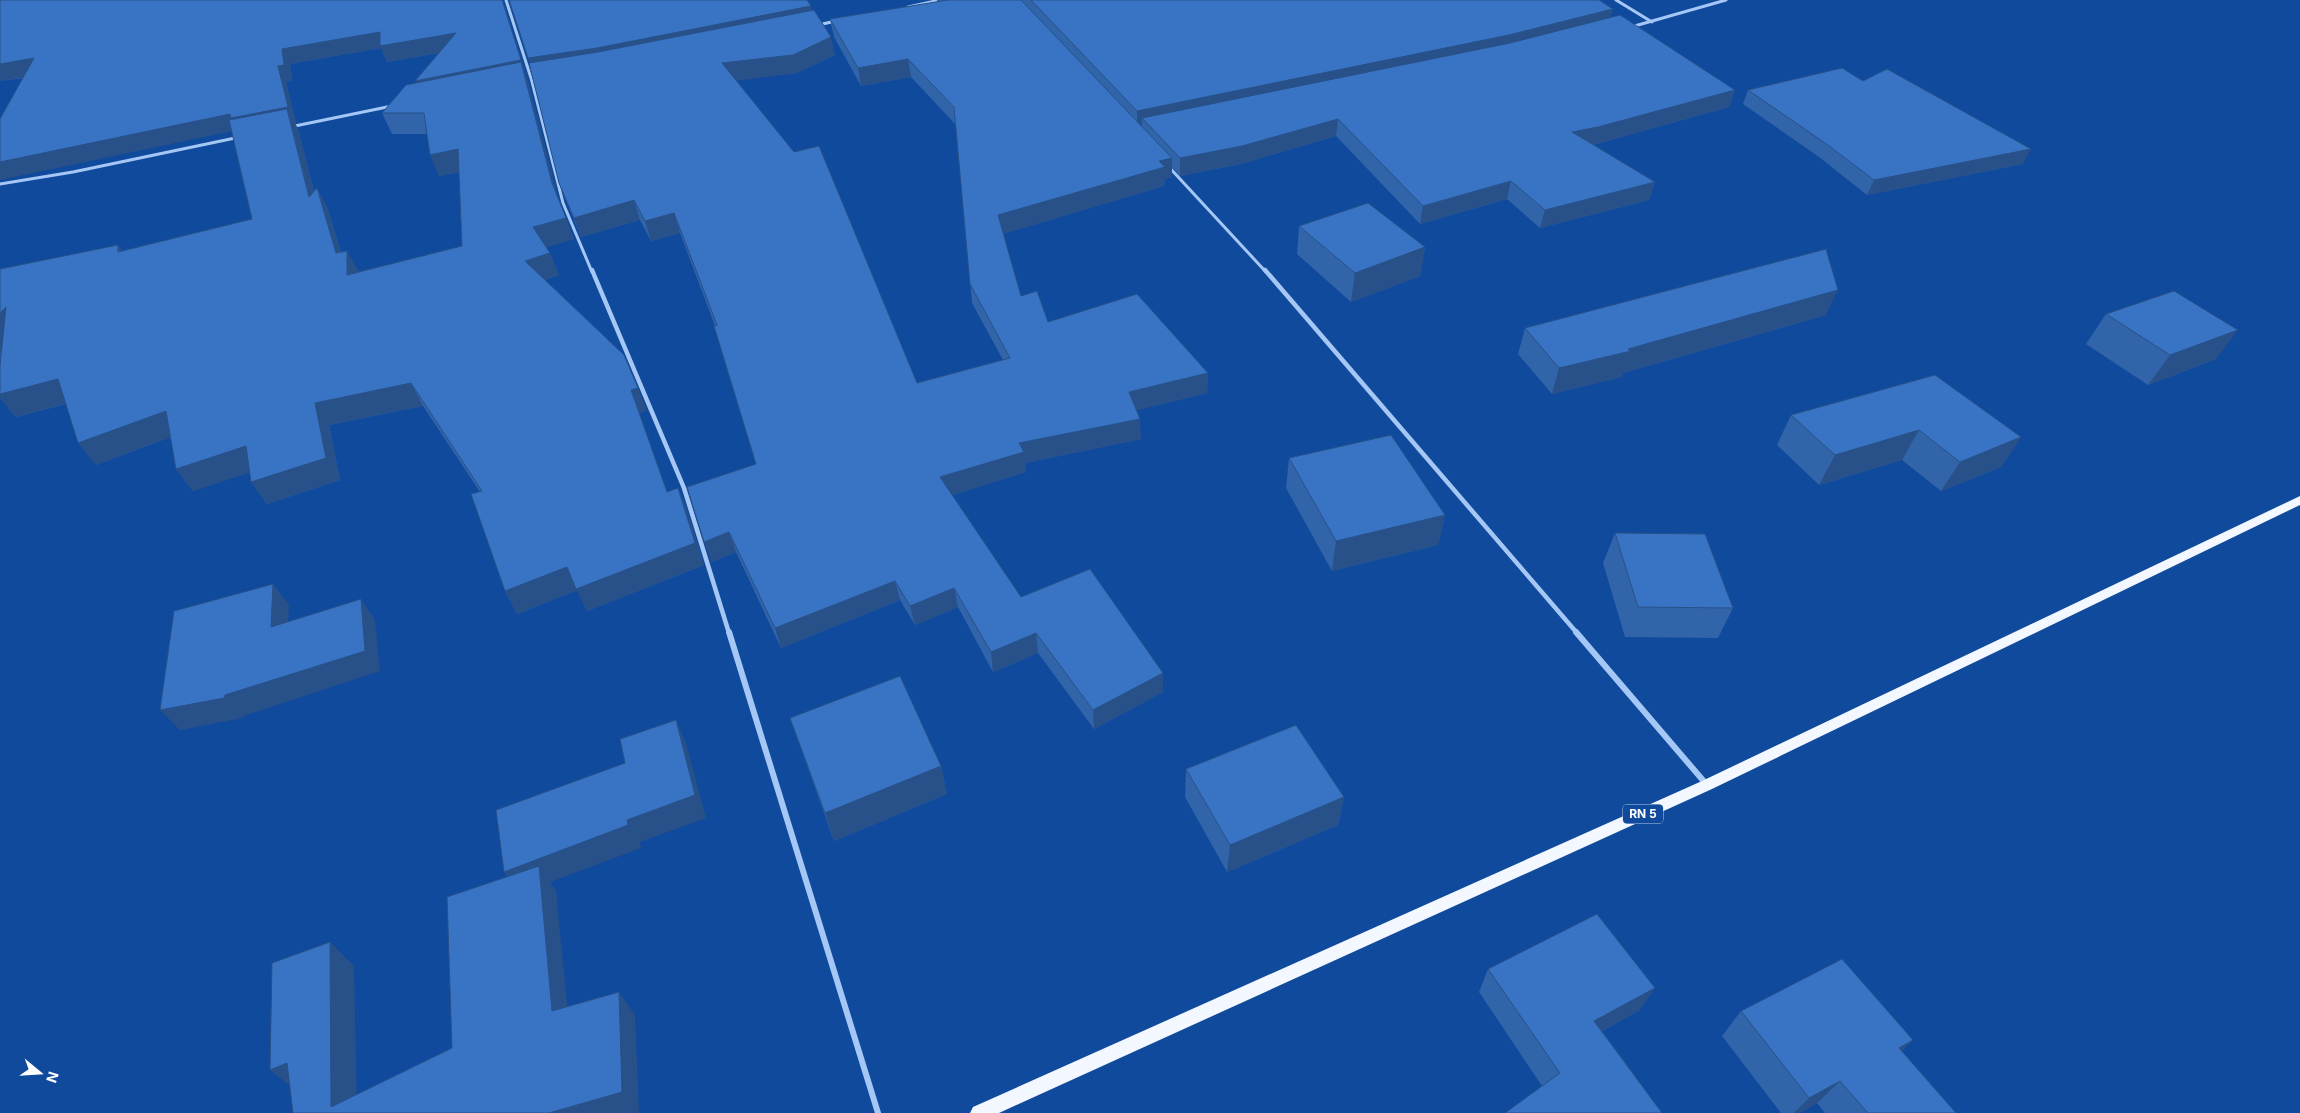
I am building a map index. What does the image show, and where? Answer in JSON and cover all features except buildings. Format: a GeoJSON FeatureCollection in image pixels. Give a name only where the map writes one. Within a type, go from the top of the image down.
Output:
{"type":"FeatureCollection","features":[{"type":"Feature","properties":{"kind":"main road","name":"RN 5"},"geometry":{"type":"LineString","coordinates":[[979,1113],[1706,785],[2300,500]]}},
{"type":"Feature","properties":{"kind":"street"},"geometry":{"type":"LineString","coordinates":[[506,0],[531,78],[563,203],[684,488],[878,1113]]}},
{"type":"Feature","properties":{"kind":"street"},"geometry":{"type":"LineString","coordinates":[[900,8],[940,0]]}},
{"type":"Feature","properties":{"kind":"street"},"geometry":{"type":"LineString","coordinates":[[1616,0],[1652,22]]}},
{"type":"Feature","properties":{"kind":"street"},"geometry":{"type":"LineString","coordinates":[[1624,29],[1726,0]]}},
{"type":"Feature","properties":{"kind":"street"},"geometry":{"type":"LineString","coordinates":[[814,26],[842,20]]}},
{"type":"Feature","properties":{"kind":"street"},"geometry":{"type":"LineString","coordinates":[[521,80],[540,77]]}},
{"type":"Feature","properties":{"kind":"street"},"geometry":{"type":"LineString","coordinates":[[285,128],[400,104]]}},
{"type":"Feature","properties":{"kind":"street"},"geometry":{"type":"LineString","coordinates":[[0,184],[73,172],[247,136]]}},
{"type":"Feature","properties":{"kind":"street"},"geometry":{"type":"LineString","coordinates":[[1163,161],[1290,298],[1706,785]]}}]}
